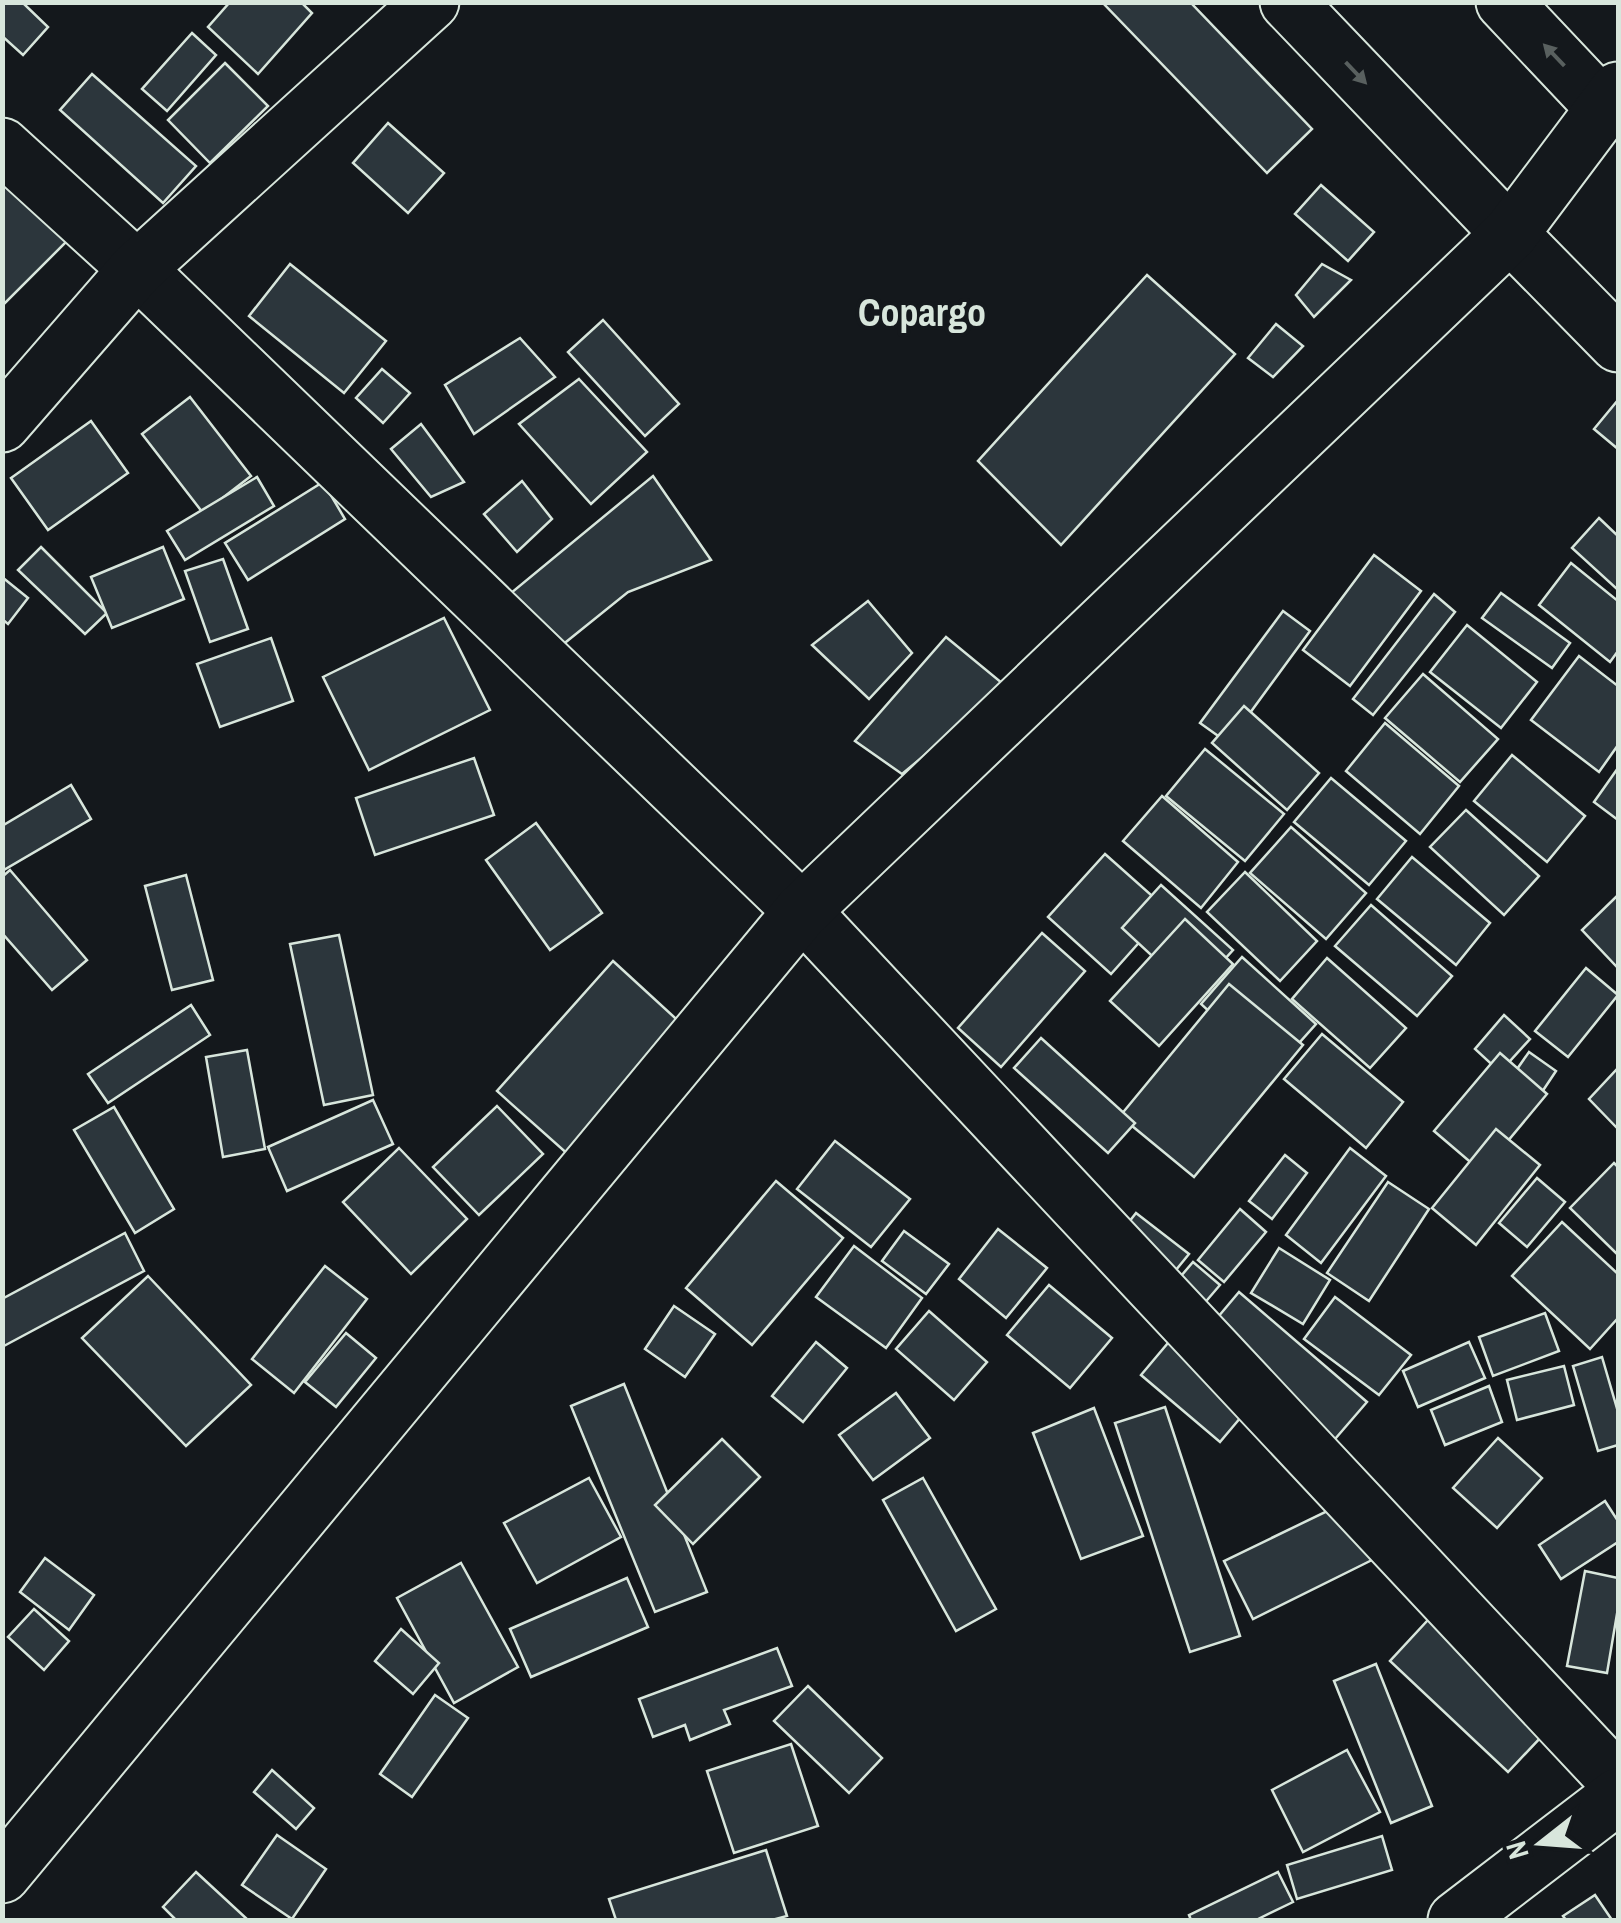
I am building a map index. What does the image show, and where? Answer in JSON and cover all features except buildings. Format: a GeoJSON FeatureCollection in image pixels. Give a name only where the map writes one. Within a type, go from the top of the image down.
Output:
{"type":"FeatureCollection","features":[{"type":"Feature","properties":{"kind":"main road"},"geometry":{"type":"LineString","coordinates":[[2,424],[137,269],[431,2]]}},
{"type":"Feature","properties":{"kind":"main road"},"geometry":{"type":"LineString","coordinates":[[1288,2],[1618,344]]}},
{"type":"Feature","properties":{"kind":"main road"},"geometry":{"type":"LineString","coordinates":[[2,1875],[802,911],[1510,234],[1611,99],[1504,2]]}},
{"type":"Feature","properties":{"kind":"main road"},"geometry":{"type":"LineString","coordinates":[[2,146],[137,269],[802,911],[1618,1782]]}},
{"type":"Feature","properties":{"kind":"main road"},"geometry":{"type":"LineString","coordinates":[[1456,1920],[1618,1796]]}},
{"type":"Feature","properties":{"kind":"district","name":"Copargo"},"geometry":{"type":"Point","coordinates":[922,312]}}]}
